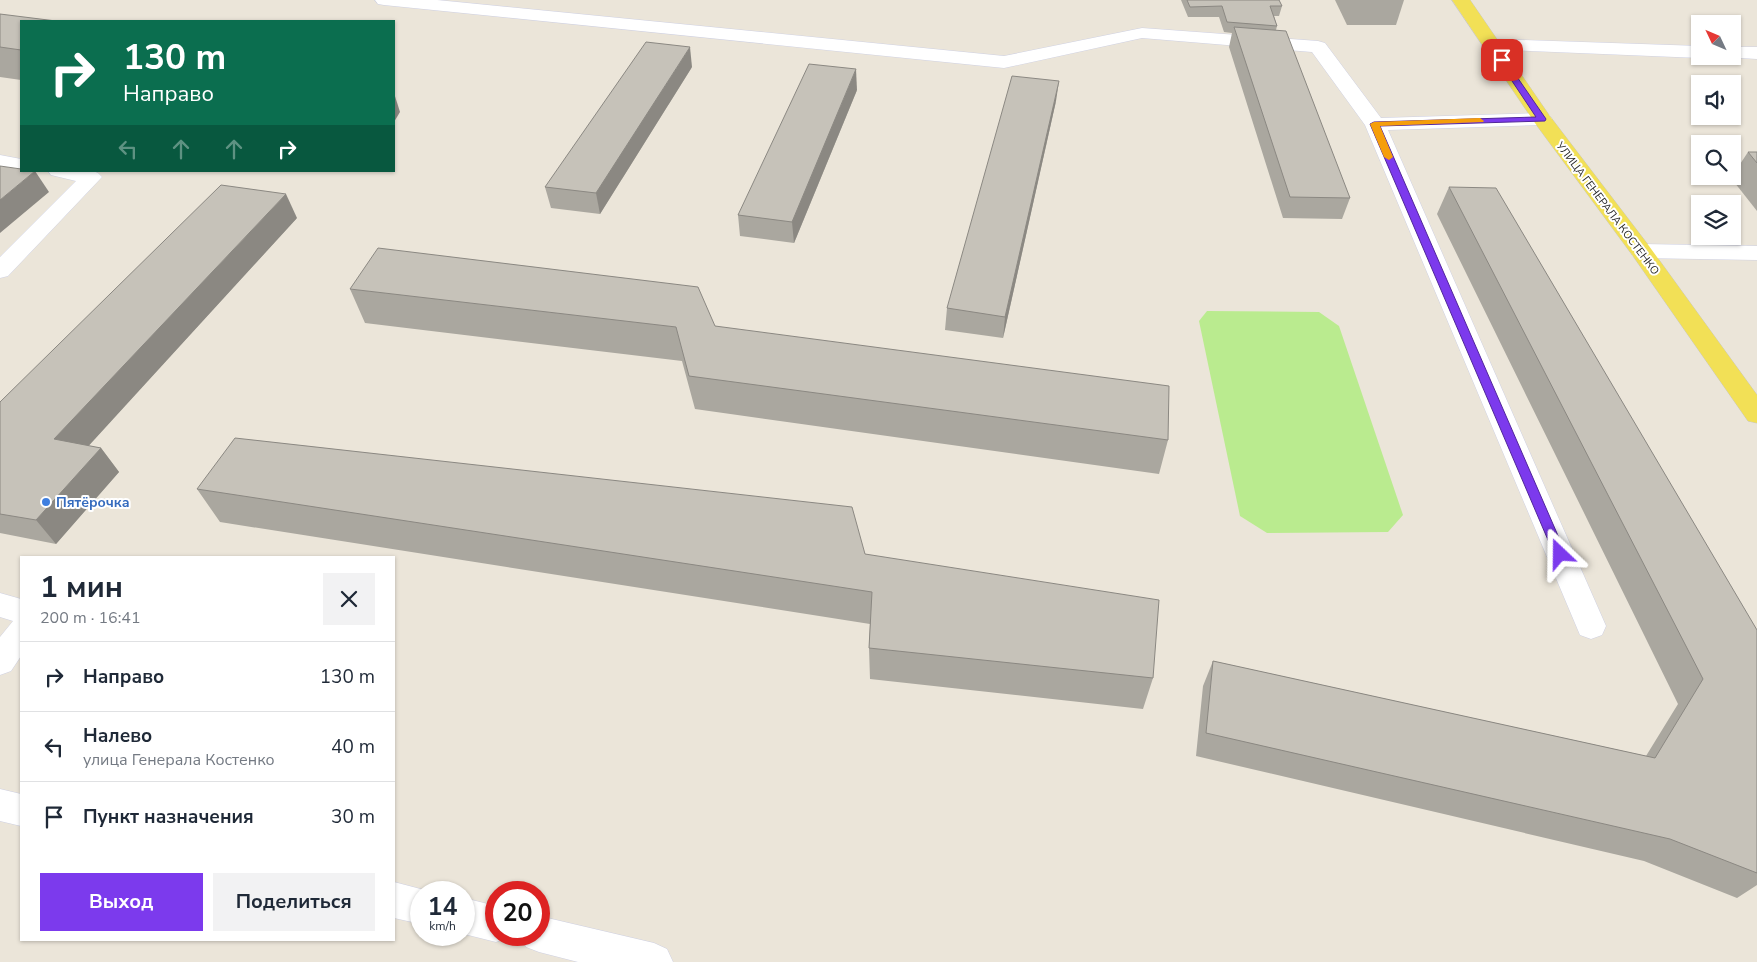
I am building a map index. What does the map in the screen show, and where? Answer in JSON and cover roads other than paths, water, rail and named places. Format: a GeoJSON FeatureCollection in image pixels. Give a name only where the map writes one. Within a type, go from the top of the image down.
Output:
{"type":"FeatureCollection","features":[{"type":"Feature","properties":{"kind":"main road","name":"УЛИЦА ГЕНЕРАЛА КОСТЕНКО"},"geometry":{"type":"LineString","coordinates":[[1461,0],[1542,119],[1641,251],[1757,414]]}},
{"type":"Feature","properties":{"kind":"street"},"geometry":{"type":"LineString","coordinates":[[384,0],[1004,62],[1142,33],[1318,47],[1374,124],[1591,626]]}},
{"type":"Feature","properties":{"kind":"street"},"geometry":{"type":"LineString","coordinates":[[1492,45],[1691,52]]}},
{"type":"Feature","properties":{"kind":"street"},"geometry":{"type":"LineString","coordinates":[[1741,53],[1757,53]]}},
{"type":"Feature","properties":{"kind":"street"},"geometry":{"type":"LineString","coordinates":[[1374,124],[1542,119]]}},
{"type":"Feature","properties":{"kind":"street"},"geometry":{"type":"LineString","coordinates":[[0,161],[20,164]]}},
{"type":"Feature","properties":{"kind":"street"},"geometry":{"type":"LineString","coordinates":[[0,271],[91,177],[64,172]]}},
{"type":"Feature","properties":{"kind":"street"},"geometry":{"type":"LineString","coordinates":[[1641,251],[1757,253]]}},
{"type":"Feature","properties":{"kind":"street"},"geometry":{"type":"LineString","coordinates":[[0,605],[20,611]]}},
{"type":"Feature","properties":{"kind":"street"},"geometry":{"type":"LineString","coordinates":[[0,662],[20,633]]}},
{"type":"Feature","properties":{"kind":"street"},"geometry":{"type":"LineString","coordinates":[[0,805],[20,810]]}},
{"type":"Feature","properties":{"kind":"street"},"geometry":{"type":"LineString","coordinates":[[395,900],[410,904]]}},
{"type":"Feature","properties":{"kind":"street"},"geometry":{"type":"LineString","coordinates":[[550,937],[654,962]]}},
{"type":"Feature","properties":{"kind":"place","name":"Пятёрочка"},"geometry":{"type":"Point","coordinates":[46,502]}}]}
